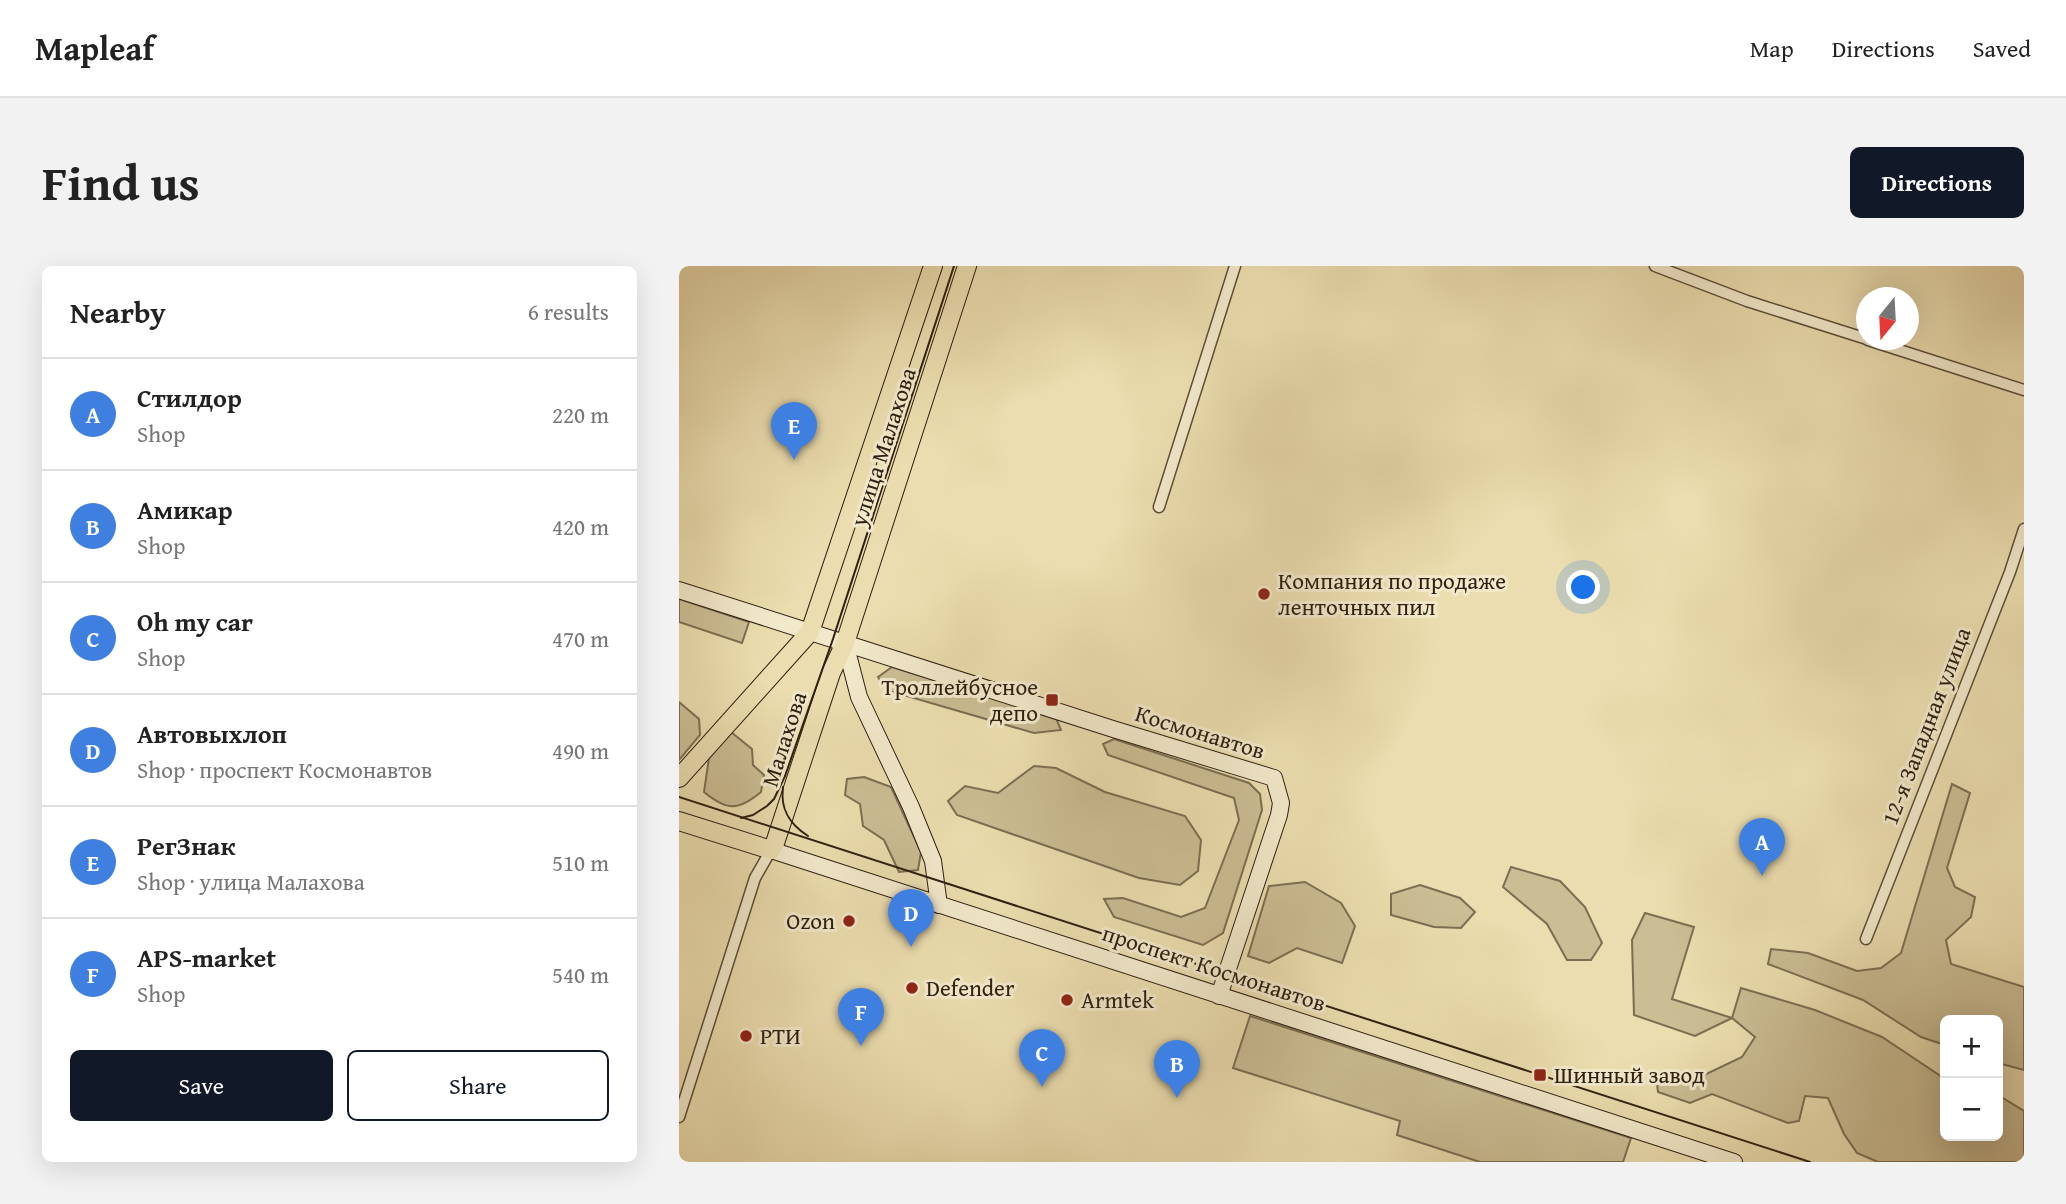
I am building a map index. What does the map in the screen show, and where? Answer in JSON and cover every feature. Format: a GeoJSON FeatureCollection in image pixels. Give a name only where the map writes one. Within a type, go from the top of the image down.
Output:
{"type":"FeatureCollection","features":[{"type":"Feature","properties":{"kind":"main road","name":"улица Малахова"},"geometry":{"type":"LineString","coordinates":[[810,632],[933,266]]}},
{"type":"Feature","properties":{"kind":"main road","name":"улица Малахова"},"geometry":{"type":"LineString","coordinates":[[845,643],[967,266]]}},
{"type":"Feature","properties":{"kind":"main road"},"geometry":{"type":"LineString","coordinates":[[679,590],[845,643],[859,697],[911,807],[933,861],[939,905]]}},
{"type":"Feature","properties":{"kind":"main road","name":"Малахова"},"geometry":{"type":"LineString","coordinates":[[679,778],[810,632]]}},
{"type":"Feature","properties":{"kind":"main road","name":"Малахова"},"geometry":{"type":"LineString","coordinates":[[771,850],[779,836],[831,673],[845,643]]}},
{"type":"Feature","properties":{"kind":"main road","name":"Космонавтов"},"geometry":{"type":"LineString","coordinates":[[845,643],[1274,778],[1281,803],[1279,816],[1219,996]]}},
{"type":"Feature","properties":{"kind":"main road","name":"проспект Космонавтов"},"geometry":{"type":"LineString","coordinates":[[679,821],[1734,1162]]}},
{"type":"Feature","properties":{"kind":"street"},"geometry":{"type":"LineString","coordinates":[[1159,507],[1235,266]]}},
{"type":"Feature","properties":{"kind":"street"},"geometry":{"type":"LineString","coordinates":[[1655,266],[1747,301],[1856,336]]}},
{"type":"Feature","properties":{"kind":"street"},"geometry":{"type":"LineString","coordinates":[[1901,350],[2024,390]]}},
{"type":"Feature","properties":{"kind":"street","name":"12-я Западная улица"},"geometry":{"type":"LineString","coordinates":[[1866,939],[2010,572],[2024,528]]}},
{"type":"Feature","properties":{"kind":"street"},"geometry":{"type":"LineString","coordinates":[[679,1117],[755,878],[771,850]]}},
{"type":"Feature","properties":{"kind":"shaded area"},"geometry":{"type":"Polygon","coordinates":[[[679,599],[749,622],[742,643],[679,622],[679,599]]]}},
{"type":"Feature","properties":{"kind":"shaded area"},"geometry":{"type":"Polygon","coordinates":[[[892,667],[1056,718],[1061,730],[1034,733],[886,690],[878,677],[892,667]]]}},
{"type":"Feature","properties":{"kind":"shaded area"},"geometry":{"type":"Polygon","coordinates":[[[679,702],[699,719],[700,735],[679,760],[679,702]]]}},
{"type":"Feature","properties":{"kind":"shaded area"},"geometry":{"type":"Polygon","coordinates":[[[731,732],[752,749],[753,765],[764,775],[761,792],[746,803],[733,806],[719,803],[704,792],[709,758],[731,732]]]}},
{"type":"Feature","properties":{"kind":"shaded area"},"geometry":{"type":"Polygon","coordinates":[[[1114,739],[1249,783],[1260,794],[1262,810],[1223,933],[1203,945],[1114,917],[1104,899],[1123,898],[1181,917],[1205,908],[1239,820],[1234,798],[1108,755],[1103,744],[1114,739]]]}},
{"type":"Feature","properties":{"kind":"shaded area"},"geometry":{"type":"Polygon","coordinates":[[[1034,766],[1056,768],[1105,792],[1185,816],[1201,840],[1198,871],[1180,885],[1139,878],[957,815],[948,801],[965,786],[998,793],[1034,766]]]}},
{"type":"Feature","properties":{"kind":"shaded area"},"geometry":{"type":"Polygon","coordinates":[[[864,777],[891,787],[921,852],[918,870],[899,872],[884,840],[863,826],[860,804],[845,795],[847,779],[864,777]]]}},
{"type":"Feature","properties":{"kind":"shaded area"},"geometry":{"type":"Polygon","coordinates":[[[1952,784],[1970,793],[1947,868],[1955,887],[1975,897],[1971,917],[1946,940],[1951,964],[2024,987],[2024,1070],[2003,1064],[2003,1015],[1940,1015],[1940,1043],[1921,1037],[1863,1000],[1768,964],[1771,949],[1808,953],[1857,971],[1881,968],[1901,953],[1952,784]]]}},
{"type":"Feature","properties":{"kind":"shaded area"},"geometry":{"type":"Polygon","coordinates":[[[1511,867],[1560,881],[1585,907],[1602,943],[1591,960],[1567,960],[1547,924],[1503,887],[1511,867]]]}},
{"type":"Feature","properties":{"kind":"shaded area"},"geometry":{"type":"Polygon","coordinates":[[[1305,882],[1341,903],[1355,926],[1342,963],[1297,948],[1269,963],[1248,956],[1269,886],[1305,882]]]}},
{"type":"Feature","properties":{"kind":"shaded area"},"geometry":{"type":"Polygon","coordinates":[[[1420,885],[1460,898],[1475,912],[1461,928],[1434,927],[1391,915],[1391,894],[1420,885]]]}},
{"type":"Feature","properties":{"kind":"shaded area"},"geometry":{"type":"Polygon","coordinates":[[[1645,913],[1694,927],[1672,999],[1732,1018],[1695,1036],[1634,1015],[1632,940],[1645,913]]]}},
{"type":"Feature","properties":{"kind":"shaded area"},"geometry":{"type":"Polygon","coordinates":[[[1741,988],[1815,1010],[1882,1037],[1940,1076],[1940,1141],[2003,1141],[2003,1098],[2024,1111],[2024,1162],[1878,1162],[1857,1153],[1844,1134],[1828,1098],[1805,1096],[1799,1121],[1788,1123],[1712,1094],[1690,1103],[1658,1092],[1657,1083],[1696,1079],[1742,1057],[1755,1037],[1732,1018],[1741,988]]]}},
{"type":"Feature","properties":{"kind":"shaded area"},"geometry":{"type":"Polygon","coordinates":[[[1250,1016],[1631,1138],[1623,1162],[1480,1162],[1397,1135],[1400,1121],[1233,1068],[1250,1016]]]}},
{"type":"Feature","properties":{"kind":"tram line"},"geometry":{"type":"LineString","coordinates":[[741,818],[753,815],[767,806],[774,799],[785,776],[833,639],[954,266]]}},
{"type":"Feature","properties":{"kind":"tram line"},"geometry":{"type":"LineString","coordinates":[[783,787],[782,795],[787,815],[808,836]]}},
{"type":"Feature","properties":{"kind":"tram line"},"geometry":{"type":"LineString","coordinates":[[679,797],[1810,1162]]}},
{"type":"Feature","properties":{"kind":"place","name":"РегЗнак"},"geometry":{"type":"Point","coordinates":[794,460]}},
{"type":"Feature","properties":{"kind":"place","name":"Компания по продаже ленточных пил"},"geometry":{"type":"Point","coordinates":[1264,594]}},
{"type":"Feature","properties":{"kind":"place","name":"Троллейбусное депо"},"geometry":{"type":"Point","coordinates":[1052,700]}},
{"type":"Feature","properties":{"kind":"place","name":"Стилдор"},"geometry":{"type":"Point","coordinates":[1762,876]}},
{"type":"Feature","properties":{"kind":"place","name":"Ozon"},"geometry":{"type":"Point","coordinates":[849,921]}},
{"type":"Feature","properties":{"kind":"place","name":"Автовыхлоп"},"geometry":{"type":"Point","coordinates":[911,947]}},
{"type":"Feature","properties":{"kind":"place","name":"Defender"},"geometry":{"type":"Point","coordinates":[912,988]}},
{"type":"Feature","properties":{"kind":"place","name":"Armtek"},"geometry":{"type":"Point","coordinates":[1067,1000]}},
{"type":"Feature","properties":{"kind":"place","name":"РТИ"},"geometry":{"type":"Point","coordinates":[746,1036]}},
{"type":"Feature","properties":{"kind":"place","name":"АPS-market"},"geometry":{"type":"Point","coordinates":[861,1046]}},
{"type":"Feature","properties":{"kind":"place","name":"Шинный завод"},"geometry":{"type":"Point","coordinates":[1540,1075]}},
{"type":"Feature","properties":{"kind":"place","name":"Oh my car"},"geometry":{"type":"Point","coordinates":[1042,1087]}},
{"type":"Feature","properties":{"kind":"place","name":"Амикар"},"geometry":{"type":"Point","coordinates":[1177,1098]}}]}
